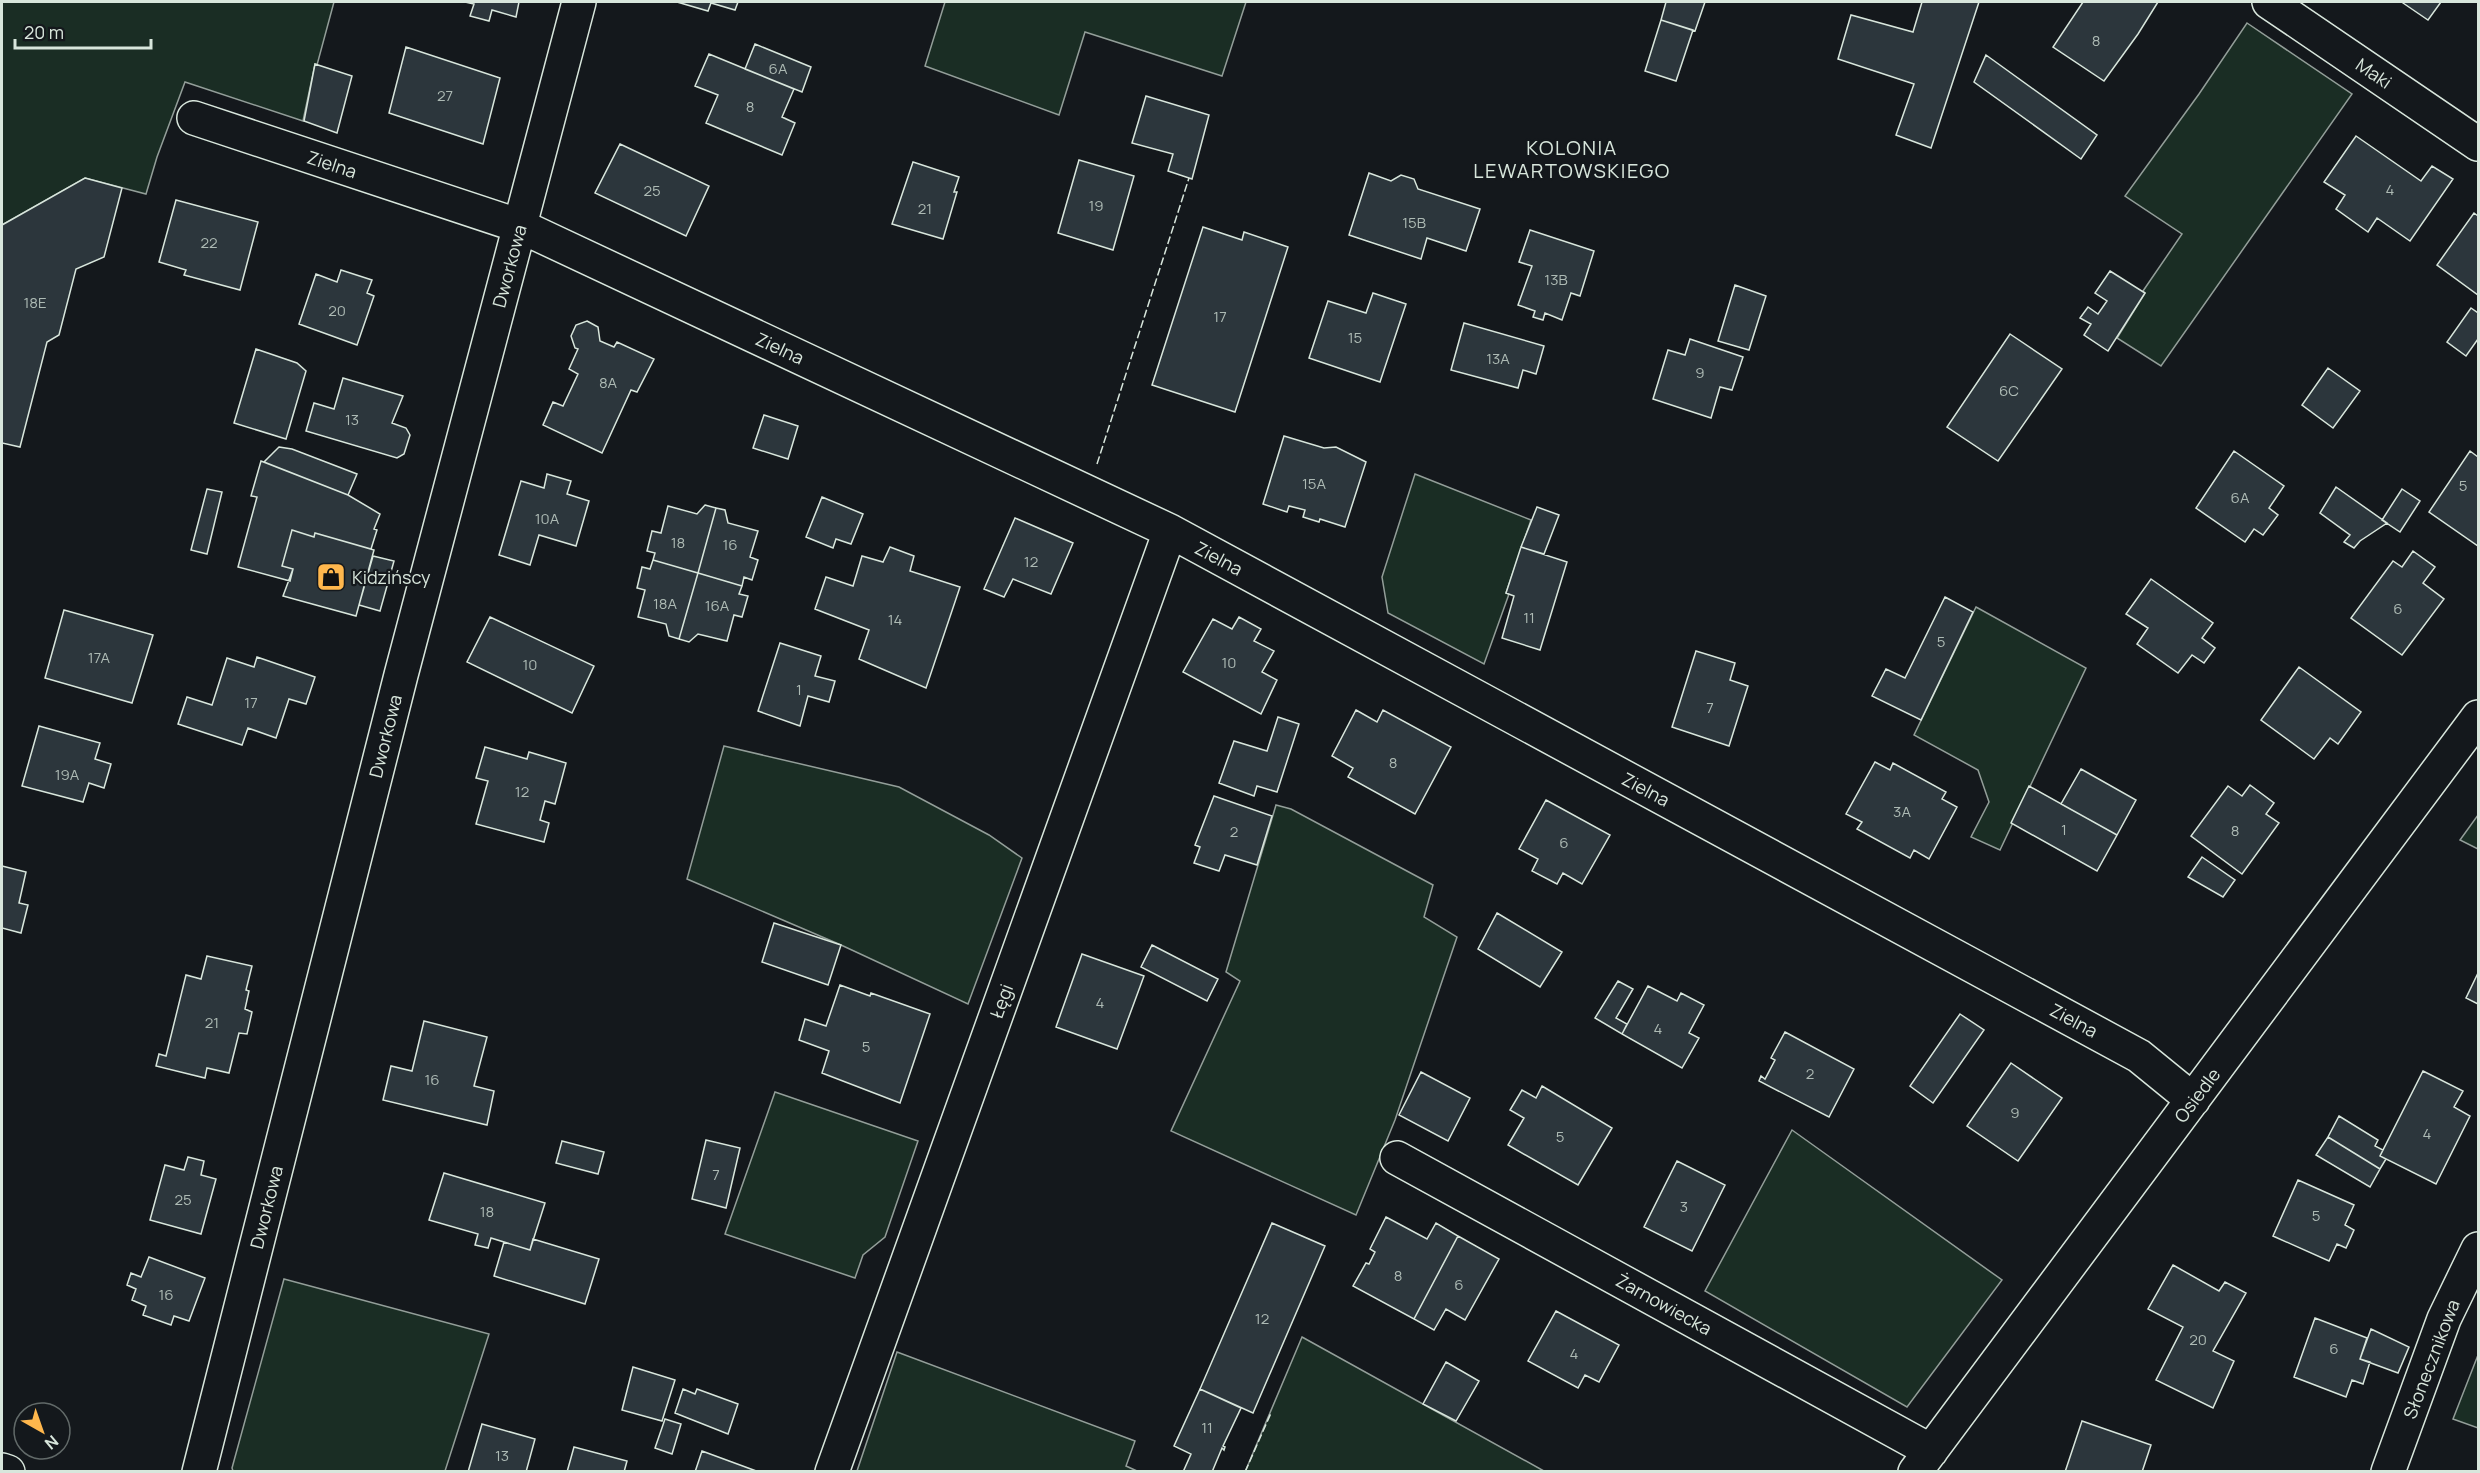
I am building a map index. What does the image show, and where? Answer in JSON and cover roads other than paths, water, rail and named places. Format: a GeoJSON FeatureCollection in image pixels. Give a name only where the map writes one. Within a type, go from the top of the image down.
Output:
{"type":"FeatureCollection","features":[{"type":"Feature","properties":{"kind":"street","name":"Dworkowa"},"geometry":{"type":"LineString","coordinates":[[200,1472],[401,675],[579,2]]}},
{"type":"Feature","properties":{"kind":"street","name":"Maki"},"geometry":{"type":"LineString","coordinates":[[2269,2],[2478,144]]}},
{"type":"Feature","properties":{"kind":"street","name":"Zielna"},"geometry":{"type":"LineString","coordinates":[[194,118],[520,225],[1170,531],[2139,1056],[2193,1100]]}},
{"type":"Feature","properties":{"kind":"street","name":"Łęgi"},"geometry":{"type":"LineString","coordinates":[[832,1472],[1170,531]]}},
{"type":"Feature","properties":{"kind":"street","name":"Osiedle"},"geometry":{"type":"LineString","coordinates":[[1923,1461],[2478,717]]}},
{"type":"Feature","properties":{"kind":"street","name":"Żarnowiecka"},"geometry":{"type":"LineString","coordinates":[[1397,1158],[1923,1461]]}},
{"type":"Feature","properties":{"kind":"street","name":"Słonecznikowa"},"geometry":{"type":"LineString","coordinates":[[2388,1472],[2444,1319],[2478,1249]]}},
{"type":"Feature","properties":{"kind":"street"},"geometry":{"type":"LineString","coordinates":[[2,1470],[8,1472]]}},
{"type":"Feature","properties":{"kind":"place","name":"Kidzińscy"},"geometry":{"type":"Point","coordinates":[331,577]}},
{"type":"Feature","properties":{"kind":"district","name":"KOLONIA LEWARTOWSKIEGO"},"geometry":{"type":"Point","coordinates":[1572,158]}}]}
